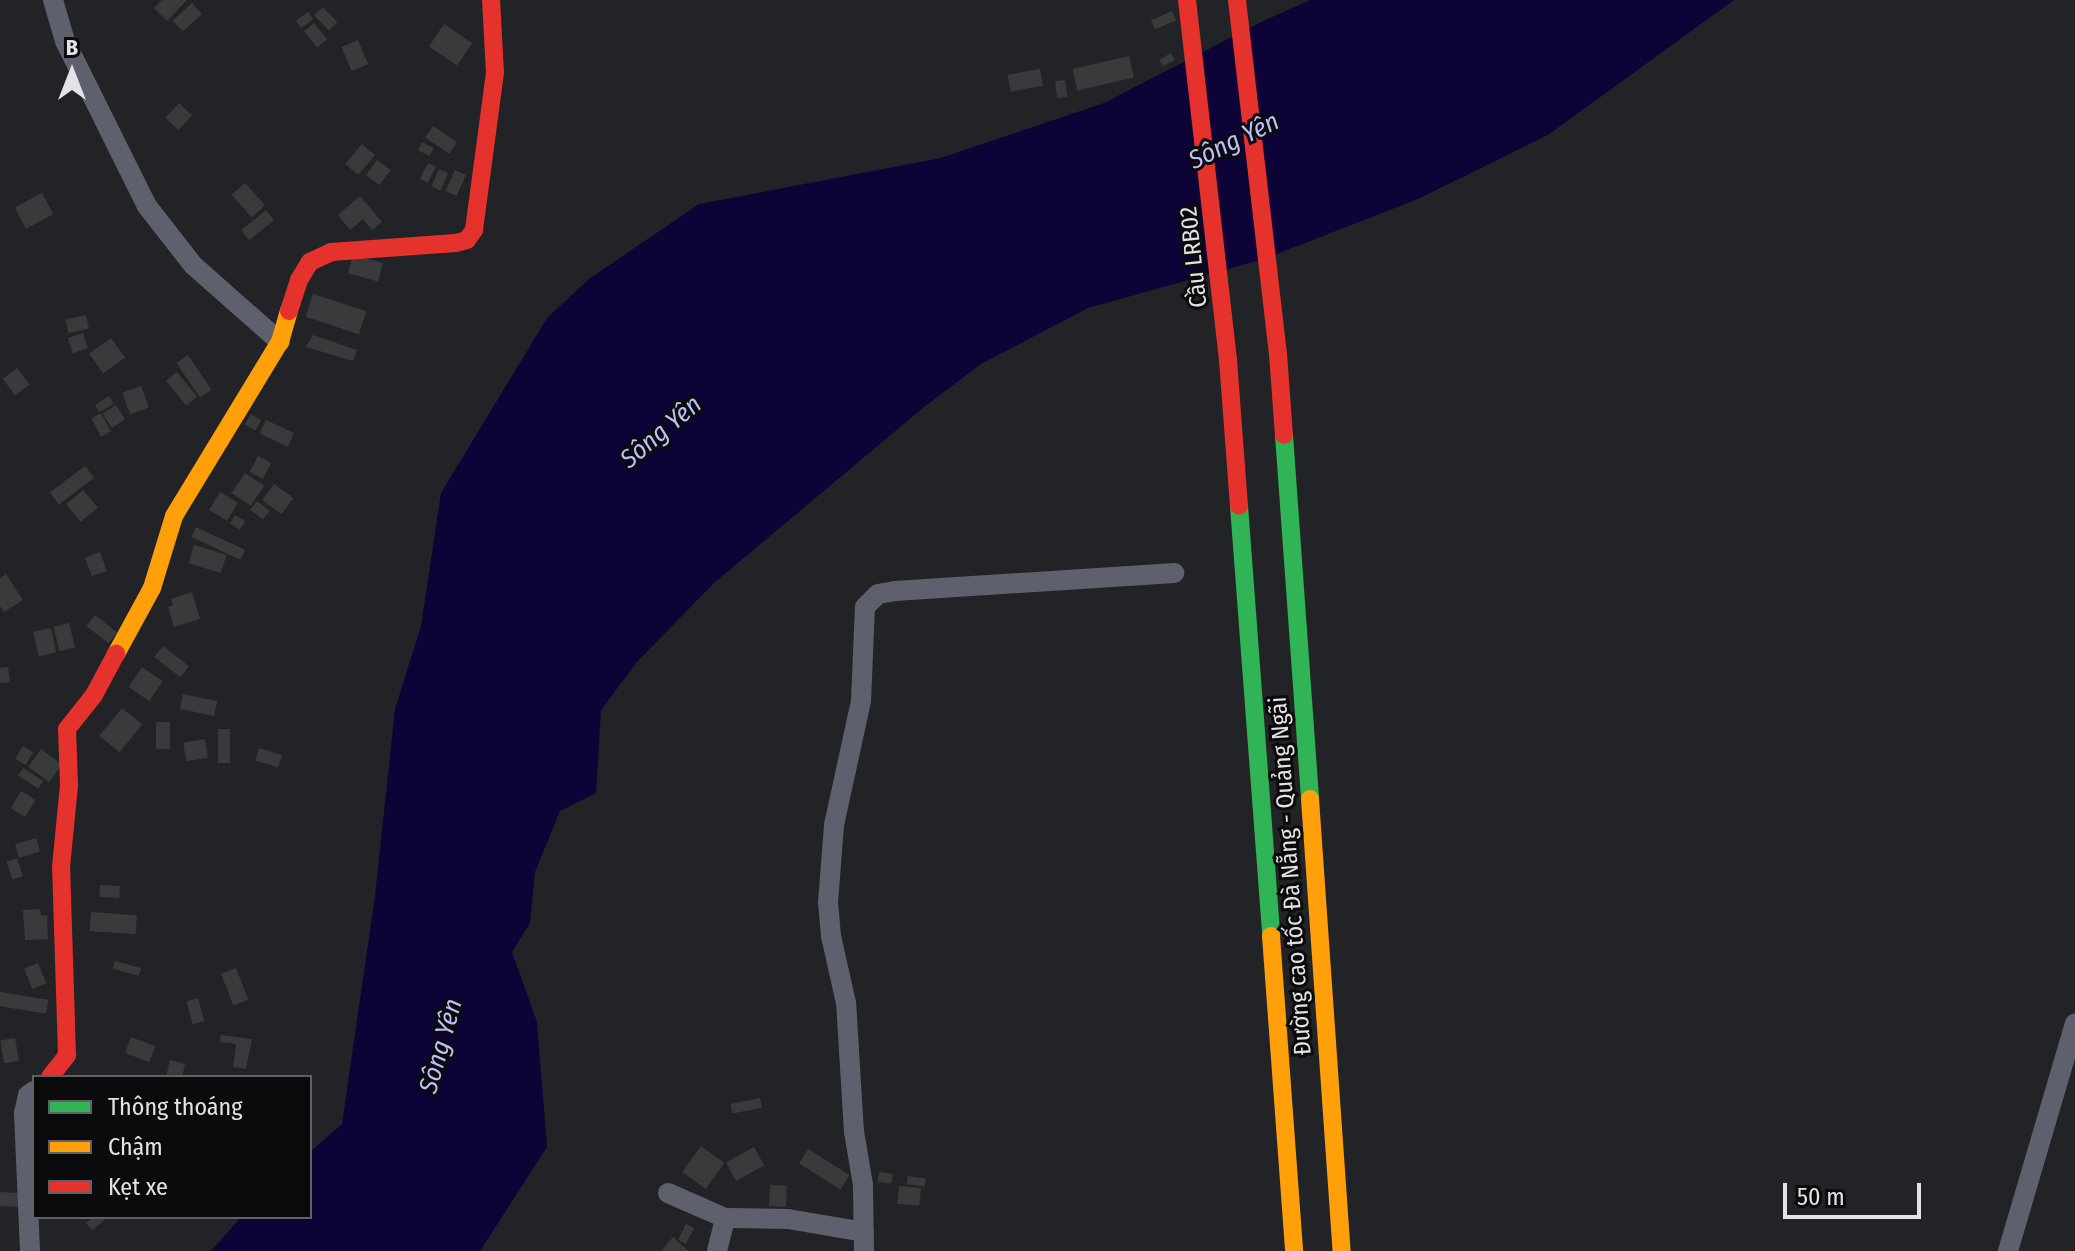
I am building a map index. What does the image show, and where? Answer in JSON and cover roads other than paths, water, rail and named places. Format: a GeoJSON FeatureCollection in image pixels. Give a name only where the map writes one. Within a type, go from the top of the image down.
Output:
{"type":"FeatureCollection","features":[{"type":"Feature","properties":{"kind":"main road"},"geometry":{"type":"LineString","coordinates":[[52,1075],[67,1055],[61,867],[69,785],[67,729],[94,695],[152,588],[174,516],[280,342],[299,280],[310,262],[331,252],[456,243],[467,240],[474,230],[495,73],[491,0]]}},
{"type":"Feature","properties":{"kind":"main road","name":"Cầu LRB02"},"geometry":{"type":"LineString","coordinates":[[1187,0],[1223,300],[1238,510]]}},
{"type":"Feature","properties":{"kind":"main road","name":"Đường cao tốc Đà Nẵng - Quảng Ngãi"},"geometry":{"type":"LineString","coordinates":[[1237,0],[1278,354],[1342,1251]]}},
{"type":"Feature","properties":{"kind":"main road","name":"Đường cao tốc Đà Nẵng - Quảng Ngãi"},"geometry":{"type":"LineString","coordinates":[[1238,510],[1294,1251]]}},
{"type":"Feature","properties":{"kind":"street"},"geometry":{"type":"LineString","coordinates":[[53,0],[65,41],[147,206],[200,273],[280,342]]}},
{"type":"Feature","properties":{"kind":"street"},"geometry":{"type":"LineString","coordinates":[[668,1193],[725,1218],[788,1219],[864,1241],[846,1003],[831,936],[828,902],[834,825],[861,701],[865,607],[878,594],[895,591],[1174,573]]}},
{"type":"Feature","properties":{"kind":"street"},"geometry":{"type":"LineString","coordinates":[[2008,1251],[2075,1024]]}},
{"type":"Feature","properties":{"kind":"street"},"geometry":{"type":"LineString","coordinates":[[30,1251],[24,1113],[28,1095],[32,1092]]}},
{"type":"Feature","properties":{"kind":"street"},"geometry":{"type":"LineString","coordinates":[[717,1251],[725,1218]]}},
{"type":"Feature","properties":{"kind":"water","name":"Sông Yên"},"geometry":{"type":"Polygon","coordinates":[[[1310,0],[1734,0],[1548,135],[1418,199],[1264,259],[1088,308],[981,364],[924,407],[714,583],[636,663],[601,710],[596,793],[560,811],[535,872],[530,923],[512,952],[537,1022],[547,1147],[480,1251],[211,1251],[239,1219],[312,1219],[312,1150],[342,1124],[375,896],[395,709],[421,626],[441,493],[547,318],[589,279],[699,204],[941,158],[1104,103],[1310,0]]]}}]}
